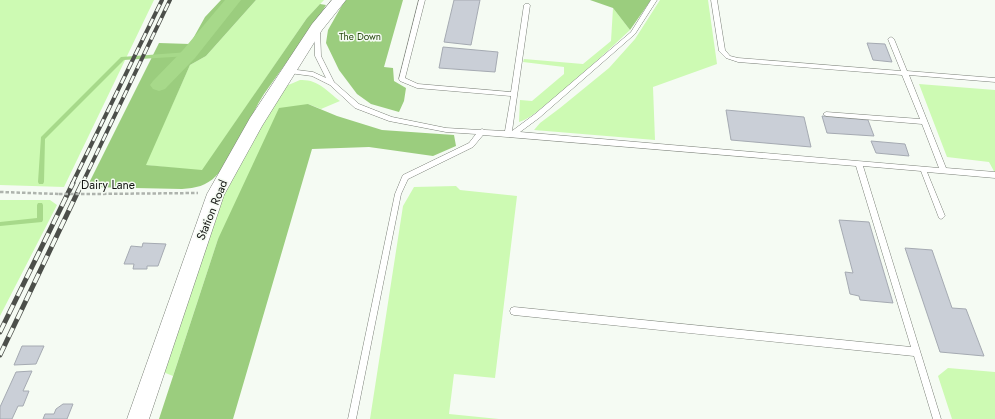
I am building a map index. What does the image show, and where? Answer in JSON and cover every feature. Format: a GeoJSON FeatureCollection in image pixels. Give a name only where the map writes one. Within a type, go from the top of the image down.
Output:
{"type":"FeatureCollection","features":[{"type":"Feature","properties":{"kind":"street","name":"Station Road"},"geometry":{"type":"LineString","coordinates":[[138,419],[216,194],[256,122],[317,27],[339,0]]}},
{"type":"Feature","properties":{"kind":"lane"},"geometry":{"type":"LineString","coordinates":[[422,0],[402,79],[417,86],[514,94]]}},
{"type":"Feature","properties":{"kind":"lane"},"geometry":{"type":"LineString","coordinates":[[511,134],[537,116],[633,33],[654,0]]}},
{"type":"Feature","properties":{"kind":"lane"},"geometry":{"type":"LineString","coordinates":[[714,0],[722,51],[728,58],[905,74],[995,80]]}},
{"type":"Feature","properties":{"kind":"lane"},"geometry":{"type":"LineString","coordinates":[[511,134],[514,94],[527,5]]}},
{"type":"Feature","properties":{"kind":"lane"},"geometry":{"type":"LineString","coordinates":[[317,27],[318,56],[332,83]]}},
{"type":"Feature","properties":{"kind":"lane"},"geometry":{"type":"LineString","coordinates":[[891,39],[944,171]]}},
{"type":"Feature","properties":{"kind":"lane"},"geometry":{"type":"LineString","coordinates":[[289,71],[313,74],[332,83],[357,106],[391,119],[446,130],[482,131],[995,175]]}},
{"type":"Feature","properties":{"kind":"lane"},"geometry":{"type":"LineString","coordinates":[[826,114],[925,122]]}},
{"type":"Feature","properties":{"kind":"lane"},"geometry":{"type":"LineString","coordinates":[[352,419],[398,194],[405,177],[470,145],[482,131]]}},
{"type":"Feature","properties":{"kind":"lane"},"geometry":{"type":"LineString","coordinates":[[859,164],[937,419]]}},
{"type":"Feature","properties":{"kind":"lane"},"geometry":{"type":"LineString","coordinates":[[923,169],[941,216]]}},
{"type":"Feature","properties":{"kind":"lane"},"geometry":{"type":"LineString","coordinates":[[514,311],[916,352]]}},
{"type":"Feature","properties":{"kind":"path","name":"Dairy Lane"},"geometry":{"type":"LineString","coordinates":[[0,192],[59,194],[216,194]]}},
{"type":"Feature","properties":{"kind":"green space"},"geometry":{"type":"Polygon","coordinates":[[[0,0],[154,0],[64,187],[0,185],[0,0]]]}},
{"type":"Feature","properties":{"kind":"green space"},"geometry":{"type":"Polygon","coordinates":[[[221,0],[256,0],[206,56],[190,65],[146,165],[202,170],[307,18],[320,4],[326,5],[264,94],[236,148],[224,168],[216,176],[200,186],[182,189],[87,187],[159,43],[190,44],[205,17],[221,0]]]}},
{"type":"Feature","properties":{"kind":"green space"},"geometry":{"type":"Polygon","coordinates":[[[256,0],[324,0],[307,18],[202,171],[145,165],[190,65],[206,56],[256,0]]]}},
{"type":"Feature","properties":{"kind":"green space","name":"The Down"},"geometry":{"type":"Polygon","coordinates":[[[345,0],[403,0],[384,67],[393,68],[394,81],[406,88],[404,101],[399,112],[371,104],[357,94],[339,70],[326,43],[328,30],[345,0]]]}},
{"type":"Feature","properties":{"kind":"green space"},"geometry":{"type":"Polygon","coordinates":[[[590,0],[651,0],[630,30],[613,8],[590,0]]]}},
{"type":"Feature","properties":{"kind":"green space"},"geometry":{"type":"Polygon","coordinates":[[[660,0],[708,0],[717,64],[653,87],[655,140],[534,130],[540,123],[609,68],[635,39],[660,0]]]}},
{"type":"Feature","properties":{"kind":"green space"},"geometry":{"type":"Polygon","coordinates":[[[613,8],[630,30],[559,94],[534,114],[519,122],[520,100],[532,101],[564,74],[564,67],[523,62],[524,59],[583,64],[611,41],[613,8]]]}},
{"type":"Feature","properties":{"kind":"green space"},"geometry":{"type":"Polygon","coordinates":[[[300,80],[312,81],[340,101],[321,109],[308,104],[218,239],[173,376],[163,372],[224,192],[241,156],[286,86],[300,80]]]}},
{"type":"Feature","properties":{"kind":"green space"},"geometry":{"type":"Polygon","coordinates":[[[919,84],[995,90],[995,173],[989,162],[947,157],[919,84]]]}},
{"type":"Feature","properties":{"kind":"green space"},"geometry":{"type":"Polygon","coordinates":[[[308,104],[337,116],[382,130],[454,135],[456,146],[433,156],[369,147],[312,149],[233,419],[159,419],[218,239],[279,108],[308,104]]]}},
{"type":"Feature","properties":{"kind":"green space"},"geometry":{"type":"Polygon","coordinates":[[[456,186],[460,190],[517,196],[495,378],[454,374],[449,414],[499,419],[370,419],[403,206],[414,187],[456,186]]]}},
{"type":"Feature","properties":{"kind":"green space"},"geometry":{"type":"Polygon","coordinates":[[[0,200],[50,200],[57,205],[0,316],[0,200]]]}},
{"type":"Feature","properties":{"kind":"green space"},"geometry":{"type":"Polygon","coordinates":[[[948,368],[995,372],[995,419],[952,419],[938,376],[948,368]]]}},
{"type":"Feature","properties":{"kind":"building"},"geometry":{"type":"Polygon","coordinates":[[[454,0],[480,0],[471,45],[444,42],[454,0]]]}},
{"type":"Feature","properties":{"kind":"building"},"geometry":{"type":"Polygon","coordinates":[[[867,43],[885,44],[892,62],[873,60],[867,43]]]}},
{"type":"Feature","properties":{"kind":"building"},"geometry":{"type":"Polygon","coordinates":[[[443,47],[498,52],[495,72],[439,68],[443,47]]]}},
{"type":"Feature","properties":{"kind":"building"},"geometry":{"type":"Polygon","coordinates":[[[726,110],[804,117],[811,147],[731,140],[726,110]]]}},
{"type":"Feature","properties":{"kind":"building"},"geometry":{"type":"Polygon","coordinates":[[[822,116],[868,120],[874,136],[827,133],[822,116]]]}},
{"type":"Feature","properties":{"kind":"building"},"geometry":{"type":"Polygon","coordinates":[[[871,141],[905,144],[909,156],[876,153],[871,141]]]}},
{"type":"Feature","properties":{"kind":"building"},"geometry":{"type":"Polygon","coordinates":[[[839,220],[869,222],[893,303],[860,300],[859,296],[850,294],[845,272],[853,273],[839,220]]]}},
{"type":"Feature","properties":{"kind":"building"},"geometry":{"type":"Polygon","coordinates":[[[143,243],[166,244],[158,266],[147,266],[147,269],[133,269],[134,264],[124,264],[131,246],[142,247],[143,243]]]}},
{"type":"Feature","properties":{"kind":"building"},"geometry":{"type":"Polygon","coordinates":[[[905,248],[932,250],[952,308],[966,309],[984,356],[940,352],[905,248]]]}},
{"type":"Feature","properties":{"kind":"building"},"geometry":{"type":"Polygon","coordinates":[[[22,346],[44,346],[36,364],[14,365],[22,346]]]}},
{"type":"Feature","properties":{"kind":"building"},"geometry":{"type":"Polygon","coordinates":[[[32,371],[23,391],[29,391],[23,406],[18,406],[12,419],[0,419],[0,407],[16,372],[32,371]]]}},
{"type":"Feature","properties":{"kind":"building"},"geometry":{"type":"Polygon","coordinates":[[[63,404],[73,404],[67,419],[43,419],[45,414],[54,414],[56,409],[63,404]]]}},
{"type":"Feature","properties":{"kind":"waterway"},"geometry":{"type":"LineString","coordinates":[[159,85],[189,54],[233,0]]}},
{"type":"Feature","properties":{"kind":"waterway"},"geometry":{"type":"LineString","coordinates":[[41,182],[43,138],[123,58],[189,54]]}},
{"type":"Feature","properties":{"kind":"waterway"},"geometry":{"type":"LineString","coordinates":[[0,224],[40,220],[40,205]]}},
{"type":"Feature","properties":{"kind":"railway"},"geometry":{"type":"LineString","coordinates":[[72,184],[162,0]]}},
{"type":"Feature","properties":{"kind":"railway"},"geometry":{"type":"LineString","coordinates":[[82,184],[170,0]]}},
{"type":"Feature","properties":{"kind":"railway"},"geometry":{"type":"LineString","coordinates":[[0,332],[73,183]]}},
{"type":"Feature","properties":{"kind":"railway"},"geometry":{"type":"LineString","coordinates":[[0,355],[82,183]]}}]}
